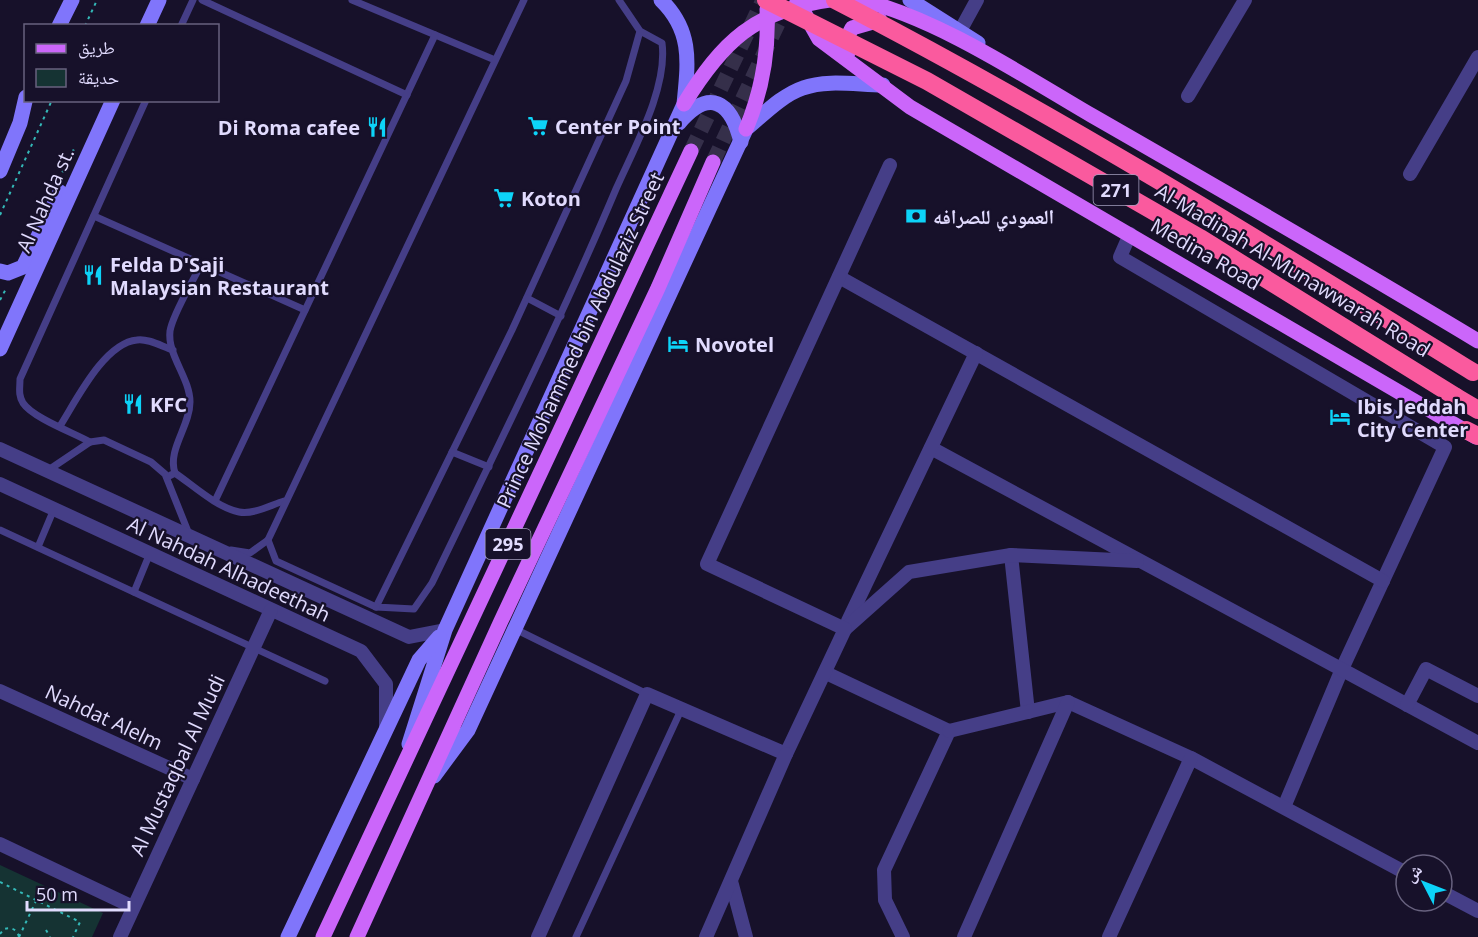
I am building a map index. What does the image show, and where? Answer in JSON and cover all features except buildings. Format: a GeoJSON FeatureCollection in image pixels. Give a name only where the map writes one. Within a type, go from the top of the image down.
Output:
{"type":"FeatureCollection","features":[{"type":"Feature","properties":{"kind":"highway","name":"Al-Madinah Al-Munawwarah Road"},"geometry":{"type":"LineString","coordinates":[[835,0],[940,54],[1205,207],[1476,374]]}},
{"type":"Feature","properties":{"kind":"highway","name":"Al-Madinah Al-Munawwarah Road"},"geometry":{"type":"LineString","coordinates":[[767,6],[927,81],[1200,238],[1478,410]]}},
{"type":"Feature","properties":{"kind":"main road"},"geometry":{"type":"LineString","coordinates":[[60,24],[72,0]]}},
{"type":"Feature","properties":{"kind":"main road"},"geometry":{"type":"LineString","coordinates":[[149,22],[158,0]]}},
{"type":"Feature","properties":{"kind":"main road"},"geometry":{"type":"LineString","coordinates":[[661,0],[675,13],[688,48],[684,104]]}},
{"type":"Feature","properties":{"kind":"main road"},"geometry":{"type":"LineString","coordinates":[[400,776],[427,681],[445,630],[684,104],[714,58],[767,6],[830,0]]}},
{"type":"Feature","properties":{"kind":"main road"},"geometry":{"type":"LineString","coordinates":[[860,0],[891,9],[963,37]]}},
{"type":"Feature","properties":{"kind":"main road"},"geometry":{"type":"LineString","coordinates":[[910,0],[1034,82],[1358,268],[1478,341]]}},
{"type":"Feature","properties":{"kind":"main road"},"geometry":{"type":"LineString","coordinates":[[798,3],[819,39],[883,85]]}},
{"type":"Feature","properties":{"kind":"main road"},"geometry":{"type":"LineString","coordinates":[[425,788],[468,730],[744,136],[758,103],[767,52],[767,6]]}},
{"type":"Feature","properties":{"kind":"main road"},"geometry":{"type":"LineString","coordinates":[[883,85],[850,53],[848,36],[852,28],[879,20],[963,37]]}},
{"type":"Feature","properties":{"kind":"main road"},"geometry":{"type":"LineString","coordinates":[[744,136],[779,102],[802,88],[826,83],[883,85]]}},
{"type":"Feature","properties":{"kind":"main road","name":"Medina Road"},"geometry":{"type":"LineString","coordinates":[[883,85],[910,107],[1474,435]]}},
{"type":"Feature","properties":{"kind":"main road"},"geometry":{"type":"LineString","coordinates":[[0,147],[24,99]]}},
{"type":"Feature","properties":{"kind":"main road"},"geometry":{"type":"LineString","coordinates":[[0,171],[20,123],[24,102]]}},
{"type":"Feature","properties":{"kind":"main road","name":"Al Nahda st."},"geometry":{"type":"LineString","coordinates":[[0,349],[112,102]]}},
{"type":"Feature","properties":{"kind":"main road"},"geometry":{"type":"LineString","coordinates":[[670,134],[690,110],[704,103],[722,105],[731,112],[744,136]]}},
{"type":"Feature","properties":{"kind":"main road"},"geometry":{"type":"LineString","coordinates":[[5,275],[23,267],[64,184],[102,125]]}},
{"type":"Feature","properties":{"kind":"main road","name":"Prince Mohammed bin Abdulaziz Street"},"geometry":{"type":"LineString","coordinates":[[323,937],[692,151]]}},
{"type":"Feature","properties":{"kind":"main road","name":"295"},"geometry":{"type":"LineString","coordinates":[[357,937],[658,288],[713,162]]}},
{"type":"Feature","properties":{"kind":"main road"},"geometry":{"type":"LineString","coordinates":[[288,937],[419,660],[445,630]]}},
{"type":"Feature","properties":{"kind":"street"},"geometry":{"type":"LineString","coordinates":[[963,37],[977,0]]}},
{"type":"Feature","properties":{"kind":"street"},"geometry":{"type":"LineString","coordinates":[[1188,96],[1245,0]]}},
{"type":"Feature","properties":{"kind":"street"},"geometry":{"type":"LineString","coordinates":[[1410,174],[1478,57]]}},
{"type":"Feature","properties":{"kind":"street"},"geometry":{"type":"LineString","coordinates":[[845,629],[707,564],[890,165]]}},
{"type":"Feature","properties":{"kind":"street"},"geometry":{"type":"LineString","coordinates":[[1130,234],[1120,257],[1445,447],[1342,669],[1284,807]]}},
{"type":"Feature","properties":{"kind":"street"},"geometry":{"type":"LineString","coordinates":[[839,277],[1383,581]]}},
{"type":"Feature","properties":{"kind":"street"},"geometry":{"type":"LineString","coordinates":[[706,937],[786,754],[976,353]]}},
{"type":"Feature","properties":{"kind":"street"},"geometry":{"type":"LineString","coordinates":[[931,448],[1478,743]]}},
{"type":"Feature","properties":{"kind":"street","name":"Al Nahdah Alhadeethah"},"geometry":{"type":"LineString","coordinates":[[0,449],[409,638],[445,630]]}},
{"type":"Feature","properties":{"kind":"street","name":"Al Nahdah Alhadeethah"},"geometry":{"type":"LineString","coordinates":[[0,483],[361,651],[386,684],[386,733]]}},
{"type":"Feature","properties":{"kind":"street"},"geometry":{"type":"LineString","coordinates":[[845,629],[909,572],[1011,555],[1142,561]]}},
{"type":"Feature","properties":{"kind":"street"},"geometry":{"type":"LineString","coordinates":[[1011,555],[1028,711]]}},
{"type":"Feature","properties":{"kind":"street","name":"Al Mustaqbal Al Mudi"},"geometry":{"type":"LineString","coordinates":[[120,937],[271,610]]}},
{"type":"Feature","properties":{"kind":"street"},"geometry":{"type":"LineString","coordinates":[[1407,705],[1426,669],[1478,696]]}},
{"type":"Feature","properties":{"kind":"street"},"geometry":{"type":"LineString","coordinates":[[826,673],[949,731],[1068,702],[1191,759],[1394,867]]}},
{"type":"Feature","properties":{"kind":"street","name":"Nahdat Alelm"},"geometry":{"type":"LineString","coordinates":[[0,691],[192,779]]}},
{"type":"Feature","properties":{"kind":"street"},"geometry":{"type":"LineString","coordinates":[[538,937],[647,694],[786,754]]}},
{"type":"Feature","properties":{"kind":"street"},"geometry":{"type":"LineString","coordinates":[[964,937],[1068,702]]}},
{"type":"Feature","properties":{"kind":"street"},"geometry":{"type":"LineString","coordinates":[[903,937],[885,900],[884,870],[949,731]]}},
{"type":"Feature","properties":{"kind":"street"},"geometry":{"type":"LineString","coordinates":[[1109,937],[1191,759]]}},
{"type":"Feature","properties":{"kind":"street"},"geometry":{"type":"LineString","coordinates":[[0,844],[133,907]]}},
{"type":"Feature","properties":{"kind":"street"},"geometry":{"type":"LineString","coordinates":[[731,881],[746,937]]}},
{"type":"Feature","properties":{"kind":"street"},"geometry":{"type":"LineString","coordinates":[[1454,898],[1478,911]]}},
{"type":"Feature","properties":{"kind":"lane"},"geometry":{"type":"LineString","coordinates":[[182,24],[194,0]]}},
{"type":"Feature","properties":{"kind":"lane"},"geometry":{"type":"LineString","coordinates":[[202,0],[407,95]]}},
{"type":"Feature","properties":{"kind":"lane"},"geometry":{"type":"LineString","coordinates":[[352,0],[495,60]]}},
{"type":"Feature","properties":{"kind":"lane"},"geometry":{"type":"LineString","coordinates":[[216,549],[250,553],[268,540],[524,0]]}},
{"type":"Feature","properties":{"kind":"lane"},"geometry":{"type":"LineString","coordinates":[[268,540],[276,561],[376,607],[414,609],[432,583],[561,316],[652,105],[664,57],[662,43],[640,31],[619,0]]}},
{"type":"Feature","properties":{"kind":"lane"},"geometry":{"type":"LineString","coordinates":[[376,607],[527,298],[626,81],[640,31]]}},
{"type":"Feature","properties":{"kind":"lane"},"geometry":{"type":"LineString","coordinates":[[215,501],[435,35]]}},
{"type":"Feature","properties":{"kind":"lane"},"geometry":{"type":"LineString","coordinates":[[145,102],[20,379],[19,393],[24,404],[60,426],[90,441],[104,441],[151,462],[167,477],[190,537]]}},
{"type":"Feature","properties":{"kind":"lane"},"geometry":{"type":"LineString","coordinates":[[94,216],[305,310]]}},
{"type":"Feature","properties":{"kind":"lane"},"geometry":{"type":"LineString","coordinates":[[175,473],[174,458],[189,414],[190,402],[184,375],[173,350],[170,330],[201,264]]}},
{"type":"Feature","properties":{"kind":"lane"},"geometry":{"type":"LineString","coordinates":[[527,298],[561,316]]}},
{"type":"Feature","properties":{"kind":"lane"},"geometry":{"type":"LineString","coordinates":[[60,426],[98,367],[121,346],[134,340],[142,340],[173,350]]}},
{"type":"Feature","properties":{"kind":"lane"},"geometry":{"type":"LineString","coordinates":[[47,471],[90,441]]}},
{"type":"Feature","properties":{"kind":"lane"},"geometry":{"type":"LineString","coordinates":[[452,452],[489,467]]}},
{"type":"Feature","properties":{"kind":"lane"},"geometry":{"type":"LineString","coordinates":[[175,473],[215,501],[240,512],[252,511],[285,501]]}},
{"type":"Feature","properties":{"kind":"lane"},"geometry":{"type":"LineString","coordinates":[[167,477],[175,473]]}},
{"type":"Feature","properties":{"kind":"lane"},"geometry":{"type":"LineString","coordinates":[[38,548],[54,509]]}},
{"type":"Feature","properties":{"kind":"lane"},"geometry":{"type":"LineString","coordinates":[[0,530],[325,681]]}},
{"type":"Feature","properties":{"kind":"lane"},"geometry":{"type":"LineString","coordinates":[[134,592],[150,553]]}},
{"type":"Feature","properties":{"kind":"lane"},"geometry":{"type":"LineString","coordinates":[[515,629],[647,694]]}},
{"type":"Feature","properties":{"kind":"lane"},"geometry":{"type":"LineString","coordinates":[[576,937],[681,710]]}},
{"type":"Feature","properties":{"kind":"path"},"geometry":{"type":"LineString","coordinates":[[87,24],[97,0]]}},
{"type":"Feature","properties":{"kind":"path"},"geometry":{"type":"LineString","coordinates":[[0,215],[51,102]]}},
{"type":"Feature","properties":{"kind":"path"},"geometry":{"type":"LineString","coordinates":[[56,186],[76,143]]}},
{"type":"Feature","properties":{"kind":"path"},"geometry":{"type":"LineString","coordinates":[[0,300],[5,275]]}},
{"type":"Feature","properties":{"kind":"path"},"geometry":{"type":"LineString","coordinates":[[0,882],[80,922],[73,937]]}},
{"type":"Feature","properties":{"kind":"path"},"geometry":{"type":"LineString","coordinates":[[19,937],[36,900]]}},
{"type":"Feature","properties":{"kind":"path"},"geometry":{"type":"LineString","coordinates":[[0,934],[4,929],[11,928],[17,932],[19,937]]}},
{"type":"Feature","properties":{"kind":"path"},"geometry":{"type":"LineString","coordinates":[[46,930],[50,937]]}},
{"type":"Feature","properties":{"kind":"green space"},"geometry":{"type":"Polygon","coordinates":[[[0,865],[103,913],[92,937],[0,937],[0,865]]]}},
{"type":"Feature","properties":{"kind":"tunnel"},"geometry":{"type":"LineString","coordinates":[[691,151],[763,0]]}},
{"type":"Feature","properties":{"kind":"tunnel"},"geometry":{"type":"LineString","coordinates":[[713,162],[789,0]]}},
{"type":"Feature","properties":{"kind":"place","name":"Center Point"},"geometry":{"type":"Point","coordinates":[538,126]}},
{"type":"Feature","properties":{"kind":"place","name":"Di Roma cafee"},"geometry":{"type":"Point","coordinates":[377,127]}},
{"type":"Feature","properties":{"kind":"place","name":"Koton"},"geometry":{"type":"Point","coordinates":[504,198]}},
{"type":"Feature","properties":{"kind":"place","name":"العمودي للصرافه"},"geometry":{"type":"Point","coordinates":[916,216]}},
{"type":"Feature","properties":{"kind":"place","name":"Felda D'Saji Malaysian Restaurant"},"geometry":{"type":"Point","coordinates":[93,275]}},
{"type":"Feature","properties":{"kind":"place","name":"Novotel"},"geometry":{"type":"Point","coordinates":[678,344]}},
{"type":"Feature","properties":{"kind":"place","name":"KFC"},"geometry":{"type":"Point","coordinates":[133,404]}},
{"type":"Feature","properties":{"kind":"place","name":"Ibis Jeddah City Center"},"geometry":{"type":"Point","coordinates":[1340,417]}}]}
